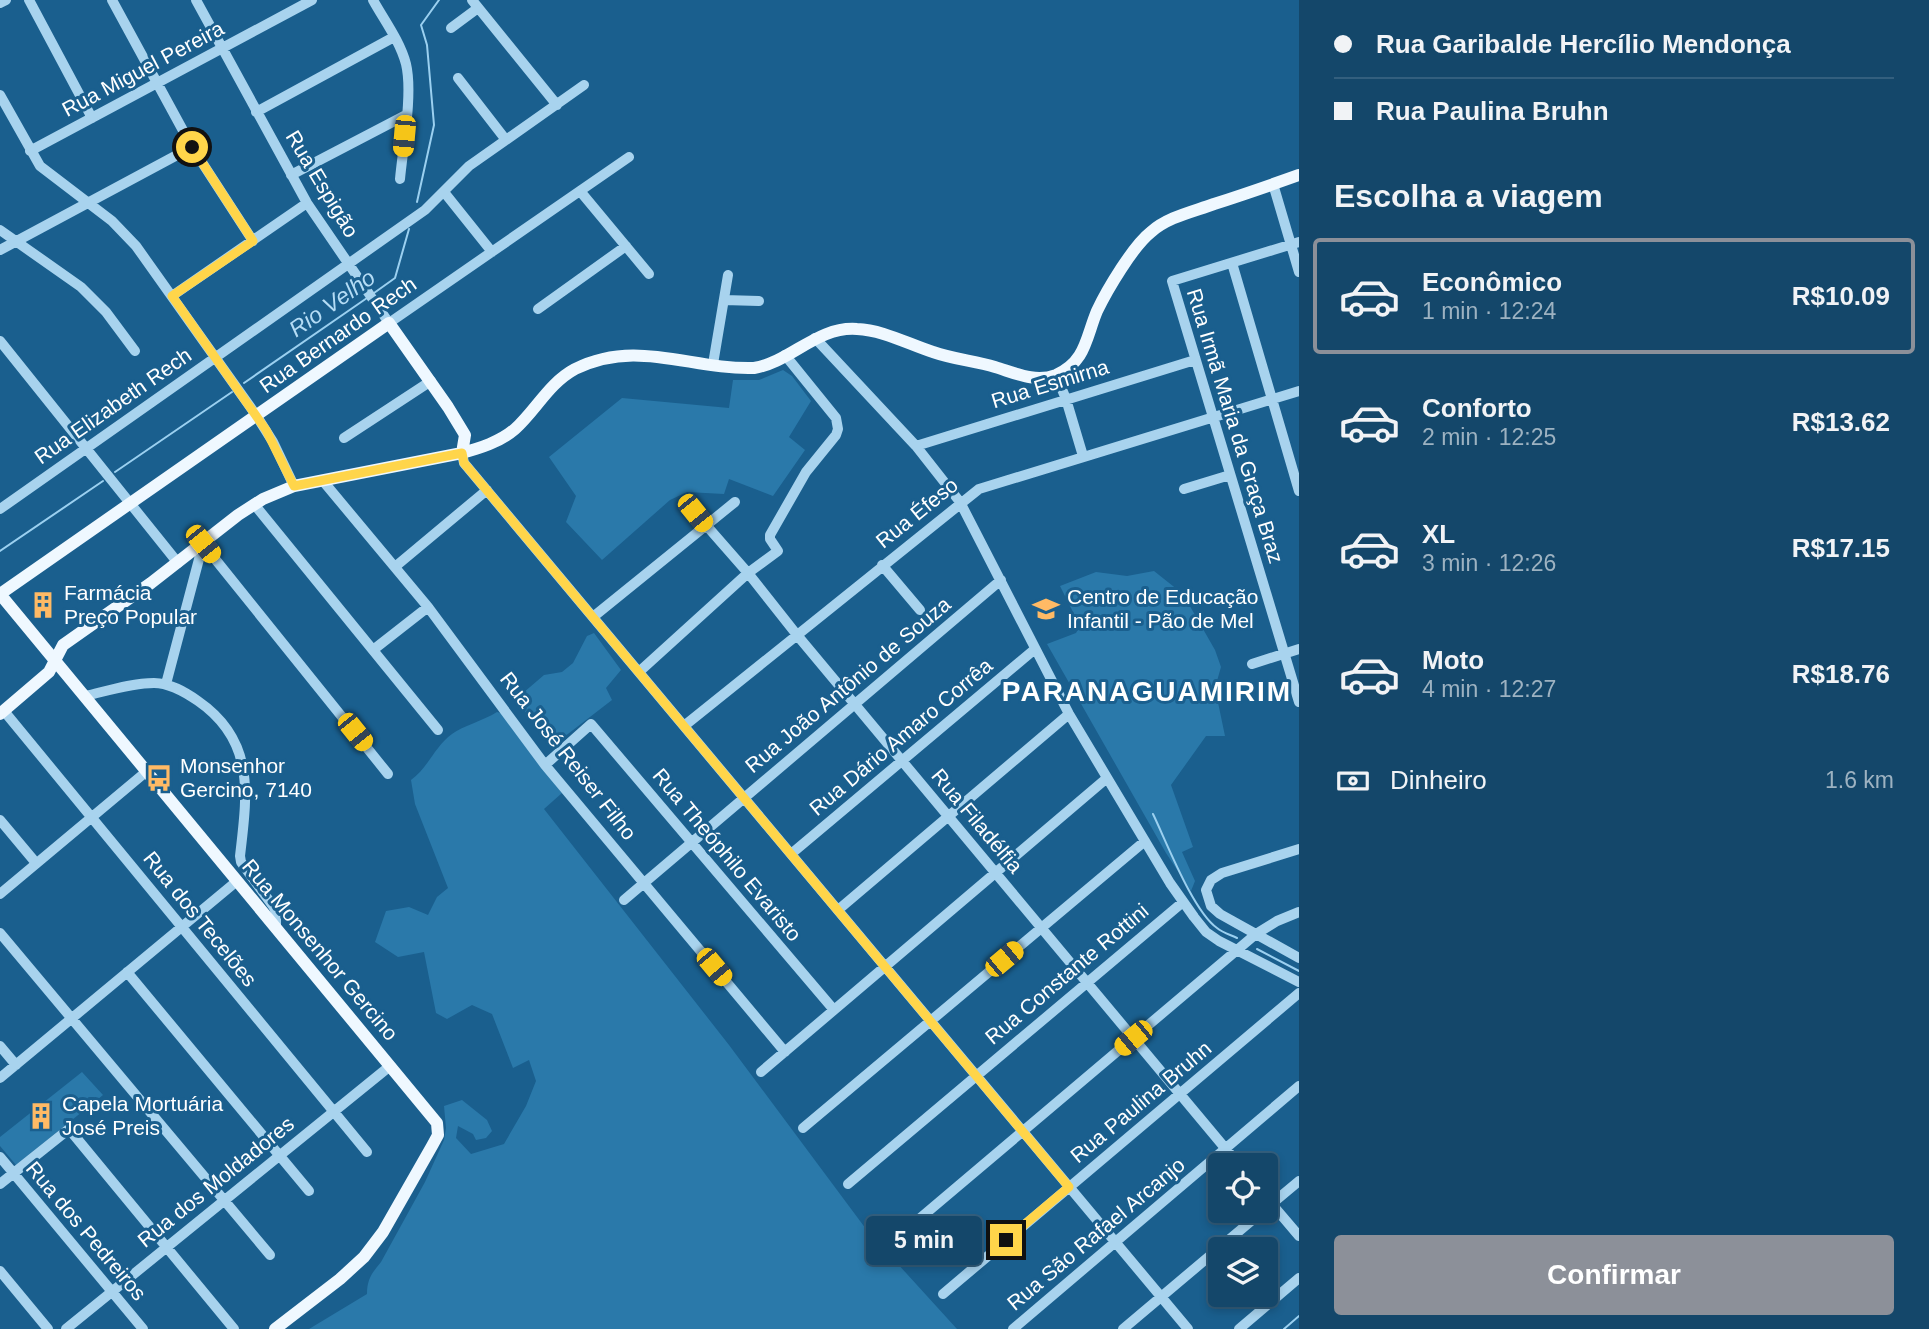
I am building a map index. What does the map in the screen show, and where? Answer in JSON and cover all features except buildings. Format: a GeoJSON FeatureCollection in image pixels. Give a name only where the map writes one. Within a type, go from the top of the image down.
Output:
{"type":"FeatureCollection","features":[{"type":"Feature","properties":{"kind":"main road"},"geometry":{"type":"LineString","coordinates":[[2,713],[49,672],[63,645],[178,563],[254,504],[271,495],[294,486],[462,453],[491,443],[516,427],[565,376],[595,362],[624,356],[648,354],[754,368],[768,364],[815,338],[838,330],[866,330],[944,356],[1023,376],[1041,378],[1056,375],[1074,364],[1084,352],[1103,300],[1140,242],[1151,232],[1176,217],[1299,175]]}},
{"type":"Feature","properties":{"kind":"main road","name":"Rua Espigão"},"geometry":{"type":"LineString","coordinates":[[390,323],[465,435]]}},
{"type":"Feature","properties":{"kind":"main road","name":"Rua Bernardo Rech"},"geometry":{"type":"LineString","coordinates":[[0,594],[390,323]]}},
{"type":"Feature","properties":{"kind":"main road"},"geometry":{"type":"LineString","coordinates":[[462,453],[465,435],[478,443],[491,443]]}},
{"type":"Feature","properties":{"kind":"main road","name":"Rua Monsenhor Gercino"},"geometry":{"type":"LineString","coordinates":[[0,594],[437,1123],[438,1135],[383,1232],[364,1257],[275,1329]]}},
{"type":"Feature","properties":{"kind":"street"},"geometry":{"type":"LineString","coordinates":[[0,3],[6,0]]}},
{"type":"Feature","properties":{"kind":"street"},"geometry":{"type":"LineString","coordinates":[[29,0],[92,118]]}},
{"type":"Feature","properties":{"kind":"street"},"geometry":{"type":"LineString","coordinates":[[112,0],[192,147],[253,241]]}},
{"type":"Feature","properties":{"kind":"street","name":"Rua Espigão"},"geometry":{"type":"LineString","coordinates":[[196,0],[290,175],[390,323]]}},
{"type":"Feature","properties":{"kind":"street","name":"Rua Miguel Pereira"},"geometry":{"type":"LineString","coordinates":[[30,151],[312,0]]}},
{"type":"Feature","properties":{"kind":"street"},"geometry":{"type":"LineString","coordinates":[[373,0],[405,60],[408,77],[400,178]]}},
{"type":"Feature","properties":{"kind":"street"},"geometry":{"type":"LineString","coordinates":[[451,28],[474,3],[557,105]]}},
{"type":"Feature","properties":{"kind":"street"},"geometry":{"type":"LineString","coordinates":[[256,111],[394,37]]}},
{"type":"Feature","properties":{"kind":"street"},"geometry":{"type":"LineString","coordinates":[[458,78],[506,140]]}},
{"type":"Feature","properties":{"kind":"street","name":"Rua Elizabeth Rech"},"geometry":{"type":"LineString","coordinates":[[0,509],[425,210],[462,172],[584,85]]}},
{"type":"Feature","properties":{"kind":"street"},"geometry":{"type":"LineString","coordinates":[[0,95],[44,171],[129,237],[257,415],[294,486]]}},
{"type":"Feature","properties":{"kind":"street"},"geometry":{"type":"LineString","coordinates":[[290,175],[406,115]]}},
{"type":"Feature","properties":{"kind":"street"},"geometry":{"type":"LineString","coordinates":[[0,250],[192,147]]}},
{"type":"Feature","properties":{"kind":"street","name":"Rua Bernardo Rech"},"geometry":{"type":"LineString","coordinates":[[390,323],[629,157]]}},
{"type":"Feature","properties":{"kind":"street"},"geometry":{"type":"LineString","coordinates":[[1272,184],[1295,243],[1299,272]]}},
{"type":"Feature","properties":{"kind":"street"},"geometry":{"type":"LineString","coordinates":[[580,191],[649,275]]}},
{"type":"Feature","properties":{"kind":"street"},"geometry":{"type":"LineString","coordinates":[[444,192],[492,252]]}},
{"type":"Feature","properties":{"kind":"street"},"geometry":{"type":"LineString","coordinates":[[172,296],[307,203]]}},
{"type":"Feature","properties":{"kind":"street"},"geometry":{"type":"LineString","coordinates":[[0,230],[89,294],[135,351]]}},
{"type":"Feature","properties":{"kind":"street"},"geometry":{"type":"LineString","coordinates":[[1295,243],[1232,263],[1299,491]]}},
{"type":"Feature","properties":{"kind":"street"},"geometry":{"type":"LineString","coordinates":[[538,309],[626,246]]}},
{"type":"Feature","properties":{"kind":"street","name":"Rua Irmã Maria da Graça Braz"},"geometry":{"type":"LineString","coordinates":[[1232,263],[1172,281],[1299,702]]}},
{"type":"Feature","properties":{"kind":"street"},"geometry":{"type":"LineString","coordinates":[[713,364],[728,275]]}},
{"type":"Feature","properties":{"kind":"street"},"geometry":{"type":"LineString","coordinates":[[724,300],[760,301]]}},
{"type":"Feature","properties":{"kind":"street"},"geometry":{"type":"LineString","coordinates":[[815,338],[916,446],[960,502],[1069,714],[1183,902],[1206,932],[1236,951],[1299,982]]}},
{"type":"Feature","properties":{"kind":"street"},"geometry":{"type":"LineString","coordinates":[[0,341],[178,563]]}},
{"type":"Feature","properties":{"kind":"street"},"geometry":{"type":"LineString","coordinates":[[640,671],[748,573],[778,551],[770,536],[806,472],[836,435],[836,418],[785,355]]}},
{"type":"Feature","properties":{"kind":"street","name":"Rua Esmirna"},"geometry":{"type":"LineString","coordinates":[[916,446],[1195,359]]}},
{"type":"Feature","properties":{"kind":"street"},"geometry":{"type":"LineString","coordinates":[[1056,375],[1066,398],[1083,456]]}},
{"type":"Feature","properties":{"kind":"street"},"geometry":{"type":"LineString","coordinates":[[344,438],[431,381]]}},
{"type":"Feature","properties":{"kind":"street","name":"Rua Éfeso"},"geometry":{"type":"LineString","coordinates":[[684,726],[979,489],[1299,391]]}},
{"type":"Feature","properties":{"kind":"street"},"geometry":{"type":"LineString","coordinates":[[462,453],[464,463],[1188,1329]]}},
{"type":"Feature","properties":{"kind":"street"},"geometry":{"type":"LineString","coordinates":[[1184,489],[1230,475]]}},
{"type":"Feature","properties":{"kind":"street","name":"Rua José Reiser Filho"},"geometry":{"type":"LineString","coordinates":[[323,481],[396,566],[545,765],[785,1052]]}},
{"type":"Feature","properties":{"kind":"street"},"geometry":{"type":"LineString","coordinates":[[396,566],[487,490]]}},
{"type":"Feature","properties":{"kind":"street","name":"Rua Filadélfia"},"geometry":{"type":"LineString","coordinates":[[685,501],[748,573],[1229,1153]]}},
{"type":"Feature","properties":{"kind":"street"},"geometry":{"type":"LineString","coordinates":[[593,617],[735,502]]}},
{"type":"Feature","properties":{"kind":"street"},"geometry":{"type":"LineString","coordinates":[[254,504],[438,730]]}},
{"type":"Feature","properties":{"kind":"street"},"geometry":{"type":"LineString","coordinates":[[166,684],[203,544]]}},
{"type":"Feature","properties":{"kind":"street"},"geometry":{"type":"LineString","coordinates":[[203,544],[388,774]]}},
{"type":"Feature","properties":{"kind":"street"},"geometry":{"type":"LineString","coordinates":[[882,565],[920,610]]}},
{"type":"Feature","properties":{"kind":"street","name":"Rua João Antônio de Souza"},"geometry":{"type":"LineString","coordinates":[[624,900],[1001,580]]}},
{"type":"Feature","properties":{"kind":"street"},"geometry":{"type":"LineString","coordinates":[[373,650],[428,607]]}},
{"type":"Feature","properties":{"kind":"street","name":"Rua Dário Amaro Corrêa"},"geometry":{"type":"LineString","coordinates":[[791,854],[1035,649]]}},
{"type":"Feature","properties":{"kind":"street"},"geometry":{"type":"LineString","coordinates":[[1252,664],[1299,649]]}},
{"type":"Feature","properties":{"kind":"street"},"geometry":{"type":"LineString","coordinates":[[85,696],[135,685],[166,684],[210,710],[225,725],[236,744],[245,772],[240,856],[245,869],[273,906],[276,928]]}},
{"type":"Feature","properties":{"kind":"street","name":"Rua dos Tecelões"},"geometry":{"type":"LineString","coordinates":[[2,713],[92,817],[367,1152]]}},
{"type":"Feature","properties":{"kind":"street"},"geometry":{"type":"LineString","coordinates":[[838,910],[1069,714]]}},
{"type":"Feature","properties":{"kind":"street","name":"Rua Theóphilo Evaristo"},"geometry":{"type":"LineString","coordinates":[[545,765],[591,724],[834,1010]]}},
{"type":"Feature","properties":{"kind":"street"},"geometry":{"type":"LineString","coordinates":[[0,894],[147,771]]}},
{"type":"Feature","properties":{"kind":"street"},"geometry":{"type":"LineString","coordinates":[[761,1073],[1107,778]]}},
{"type":"Feature","properties":{"kind":"street"},"geometry":{"type":"LineString","coordinates":[[0,820],[36,863]]}},
{"type":"Feature","properties":{"kind":"street"},"geometry":{"type":"LineString","coordinates":[[803,1128],[1145,841]]}},
{"type":"Feature","properties":{"kind":"street"},"geometry":{"type":"LineString","coordinates":[[1299,849],[1222,873],[1210,880],[1206,890],[1208,902],[1215,910],[1299,958]]}},
{"type":"Feature","properties":{"kind":"street"},"geometry":{"type":"LineString","coordinates":[[0,1078],[237,881]]}},
{"type":"Feature","properties":{"kind":"street","name":"Rua Constante Rottini"},"geometry":{"type":"LineString","coordinates":[[848,1184],[1183,902]]}},
{"type":"Feature","properties":{"kind":"street"},"geometry":{"type":"LineString","coordinates":[[899,1236],[1256,934],[1299,912]]}},
{"type":"Feature","properties":{"kind":"street"},"geometry":{"type":"LineString","coordinates":[[0,933],[270,1255]]}},
{"type":"Feature","properties":{"kind":"street"},"geometry":{"type":"LineString","coordinates":[[127,972],[309,1191]]}},
{"type":"Feature","properties":{"kind":"street","name":"Rua Paulina Bruhn"},"geometry":{"type":"LineString","coordinates":[[943,1294],[1299,993]]}},
{"type":"Feature","properties":{"kind":"street"},"geometry":{"type":"LineString","coordinates":[[0,1046],[16,1065]]}},
{"type":"Feature","properties":{"kind":"street","name":"Rua dos Moldadores"},"geometry":{"type":"LineString","coordinates":[[65,1329],[390,1066]]}},
{"type":"Feature","properties":{"kind":"street","name":"Rua São Rafael Arcanjo"},"geometry":{"type":"LineString","coordinates":[[1013,1329],[1299,1086]]}},
{"type":"Feature","properties":{"kind":"street"},"geometry":{"type":"LineString","coordinates":[[0,1184],[69,1129],[234,1329]]}},
{"type":"Feature","properties":{"kind":"street","name":"Rua dos Pedreiros"},"geometry":{"type":"LineString","coordinates":[[0,1157],[143,1329]]}},
{"type":"Feature","properties":{"kind":"street"},"geometry":{"type":"LineString","coordinates":[[1278,1196],[1299,1181]]}},
{"type":"Feature","properties":{"kind":"street"},"geometry":{"type":"LineString","coordinates":[[1278,1216],[1299,1236]]}},
{"type":"Feature","properties":{"kind":"street"},"geometry":{"type":"LineString","coordinates":[[1123,1329],[1245,1223]]}},
{"type":"Feature","properties":{"kind":"street"},"geometry":{"type":"LineString","coordinates":[[0,1272],[48,1329]]}},
{"type":"Feature","properties":{"kind":"street"},"geometry":{"type":"LineString","coordinates":[[1239,1329],[1299,1278]]}},
{"type":"Feature","properties":{"kind":"shaded area"},"geometry":{"type":"Polygon","coordinates":[[[783,370],[792,376],[811,401],[789,437],[805,450],[773,496],[729,479],[724,494],[687,492],[670,500],[602,560],[566,522],[576,496],[549,457],[622,398],[729,408],[733,380],[759,380],[783,370]]]}},
{"type":"Feature","properties":{"kind":"shaded area"},"geometry":{"type":"Polygon","coordinates":[[[1154,571],[1183,594],[1215,650],[1221,667],[1215,688],[1225,736],[1206,736],[1171,785],[1193,847],[1182,852],[1195,881],[1191,891],[1166,853],[1047,644],[1076,633],[1080,626],[1060,586],[1096,572],[1127,576],[1154,571]]]}},
{"type":"Feature","properties":{"kind":"shaded area"},"geometry":{"type":"Polygon","coordinates":[[[594,633],[621,670],[606,688],[612,700],[551,747],[516,699],[544,675],[562,672],[573,663],[587,636],[594,633]]]}},
{"type":"Feature","properties":{"kind":"shaded area"},"geometry":{"type":"Polygon","coordinates":[[[497,712],[501,713],[562,793],[544,809],[729,1045],[866,1229],[957,1329],[309,1329],[367,1294],[371,1276],[425,1182],[444,1140],[444,1106],[462,1100],[487,1120],[492,1131],[486,1138],[476,1140],[473,1134],[458,1126],[456,1138],[471,1154],[504,1144],[526,1106],[536,1081],[529,1060],[513,1068],[492,1014],[472,1005],[447,1019],[436,1013],[424,952],[398,957],[375,942],[386,911],[409,907],[428,915],[437,897],[448,888],[415,804],[411,780],[452,734],[497,712]]]}},
{"type":"Feature","properties":{"kind":"shaded area"},"geometry":{"type":"Polygon","coordinates":[[[82,1072],[103,1095],[16,1165],[0,1146],[0,1137],[82,1072]]]}},
{"type":"Feature","properties":{"kind":"waterway","name":"Rio Velho"},"geometry":{"type":"LineString","coordinates":[[417,202],[434,125],[427,45],[421,25],[439,0]]}},
{"type":"Feature","properties":{"kind":"waterway","name":"Rio Velho"},"geometry":{"type":"LineString","coordinates":[[374,293],[395,278],[409,229]]}},
{"type":"Feature","properties":{"kind":"waterway","name":"Rio Velho"},"geometry":{"type":"LineString","coordinates":[[244,383],[367,298]]}},
{"type":"Feature","properties":{"kind":"waterway","name":"Rio Velho"},"geometry":{"type":"LineString","coordinates":[[115,472],[232,392]]}},
{"type":"Feature","properties":{"kind":"waterway","name":"Rio Velho"},"geometry":{"type":"LineString","coordinates":[[0,551],[103,481]]}},
{"type":"Feature","properties":{"kind":"waterway"},"geometry":{"type":"LineString","coordinates":[[1153,814],[1181,876],[1199,907],[1217,928],[1237,938]]}},
{"type":"Feature","properties":{"kind":"waterway"},"geometry":{"type":"LineString","coordinates":[[1257,949],[1299,971]]}},
{"type":"Feature","properties":{"kind":"waterway"},"geometry":{"type":"LineString","coordinates":[[1284,1329],[1299,1316]]}},
{"type":"Feature","properties":{"kind":"place","name":"Farmácia Preço Popular"},"geometry":{"type":"Point","coordinates":[43,605]}},
{"type":"Feature","properties":{"kind":"place","name":"Centro de Educação Infantil - Pão de Mel"},"geometry":{"type":"Point","coordinates":[1046,609]}},
{"type":"Feature","properties":{"kind":"place","name":"Monsenhor Gercino, 7140"},"geometry":{"type":"Point","coordinates":[159,778]}},
{"type":"Feature","properties":{"kind":"place","name":"Capela Mortuária José Preis"},"geometry":{"type":"Point","coordinates":[41,1116]}},
{"type":"Feature","properties":{"kind":"district","name":"PARANAGUAMIRIM"},"geometry":{"type":"Point","coordinates":[1147,691]}},
{"type":"Feature","properties":{"kind":"route"},"geometry":{"type":"LineString","coordinates":[[192,147],[253,241],[172,296],[266,430],[294,486],[462,453],[464,463],[1069,1187],[1006,1240]]}}]}
